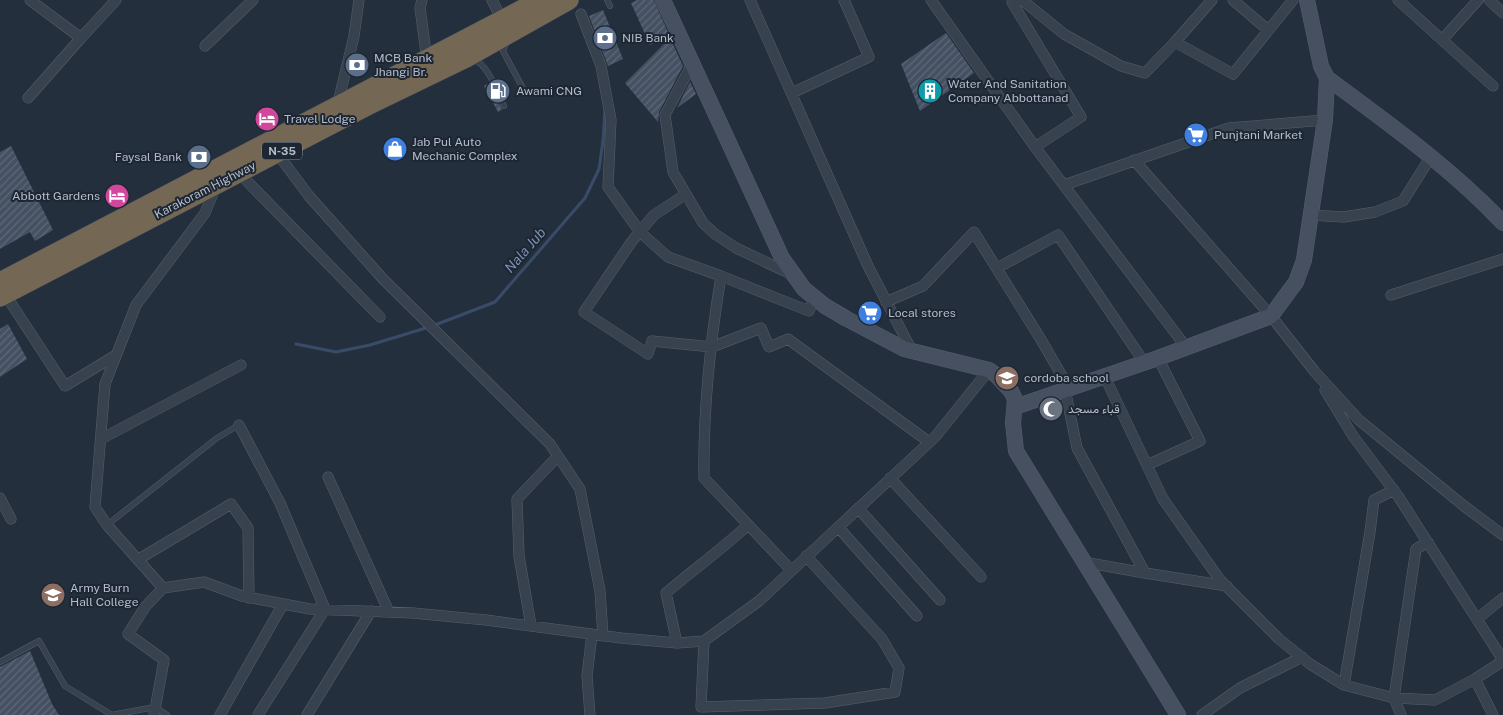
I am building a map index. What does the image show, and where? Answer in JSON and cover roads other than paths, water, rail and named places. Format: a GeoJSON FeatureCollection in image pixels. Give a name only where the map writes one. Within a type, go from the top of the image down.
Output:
{"type":"FeatureCollection","features":[{"type":"Feature","properties":{"kind":"highway","name":"Karakoram Highway"},"geometry":{"type":"LineString","coordinates":[[2,291],[337,107],[367,99],[466,58],[540,0]]}},
{"type":"Feature","properties":{"kind":"highway","name":"Karakoram Highway"},"geometry":{"type":"LineString","coordinates":[[2,291],[277,153],[367,99],[427,60],[508,26],[571,6]]}},
{"type":"Feature","properties":{"kind":"street"},"geometry":{"type":"LineString","coordinates":[[30,0],[81,38]]}},
{"type":"Feature","properties":{"kind":"street"},"geometry":{"type":"LineString","coordinates":[[28,98],[116,0]]}},
{"type":"Feature","properties":{"kind":"street"},"geometry":{"type":"LineString","coordinates":[[205,46],[253,0]]}},
{"type":"Feature","properties":{"kind":"street"},"geometry":{"type":"LineString","coordinates":[[337,107],[354,36],[359,0]]}},
{"type":"Feature","properties":{"kind":"street"},"geometry":{"type":"LineString","coordinates":[[422,0],[420,8],[427,60]]}},
{"type":"Feature","properties":{"kind":"street"},"geometry":{"type":"LineString","coordinates":[[492,0],[508,26]]}},
{"type":"Feature","properties":{"kind":"street"},"geometry":{"type":"LineString","coordinates":[[662,0],[782,258],[793,275],[814,298],[882,338],[912,351],[989,370],[1011,391],[1015,407],[1013,423],[1016,451],[1168,708],[1178,715]]}},
{"type":"Feature","properties":{"kind":"street"},"geometry":{"type":"LineString","coordinates":[[750,0],[868,266],[912,351]]}},
{"type":"Feature","properties":{"kind":"street"},"geometry":{"type":"LineString","coordinates":[[792,93],[869,58],[844,0]]}},
{"type":"Feature","properties":{"kind":"street"},"geometry":{"type":"LineString","coordinates":[[931,0],[1035,147],[1186,347]]}},
{"type":"Feature","properties":{"kind":"street"},"geometry":{"type":"LineString","coordinates":[[1015,0],[1081,117],[1035,147]]}},
{"type":"Feature","properties":{"kind":"street"},"geometry":{"type":"LineString","coordinates":[[1015,0],[1064,34],[1121,66],[1144,73],[1175,42],[1212,0]]}},
{"type":"Feature","properties":{"kind":"street"},"geometry":{"type":"LineString","coordinates":[[1233,0],[1268,30]]}},
{"type":"Feature","properties":{"kind":"street"},"geometry":{"type":"LineString","coordinates":[[1442,40],[1478,0]]}},
{"type":"Feature","properties":{"kind":"street"},"geometry":{"type":"LineString","coordinates":[[1489,0],[1503,13]]}},
{"type":"Feature","properties":{"kind":"street"},"geometry":{"type":"LineString","coordinates":[[1015,407],[1270,316],[1296,282],[1301,271],[1325,120],[1326,78],[1321,66],[1304,1],[1268,30],[1233,74],[1175,42]]}},
{"type":"Feature","properties":{"kind":"street"},"geometry":{"type":"LineString","coordinates":[[1400,1],[1493,86]]}},
{"type":"Feature","properties":{"kind":"street"},"geometry":{"type":"LineString","coordinates":[[571,6],[601,66],[612,120],[608,187],[640,232],[668,257],[809,311],[814,298]]}},
{"type":"Feature","properties":{"kind":"street"},"geometry":{"type":"LineString","coordinates":[[692,64],[665,115],[673,172],[703,223],[715,234],[736,248],[793,275]]}},
{"type":"Feature","properties":{"kind":"street"},"geometry":{"type":"LineString","coordinates":[[1326,78],[1383,119],[1479,198],[1503,224]]}},
{"type":"Feature","properties":{"kind":"street"},"geometry":{"type":"LineString","coordinates":[[1064,184],[1229,128],[1325,120]]}},
{"type":"Feature","properties":{"kind":"street"},"geometry":{"type":"LineString","coordinates":[[277,153],[309,196],[383,280],[550,444],[580,489],[600,591],[597,635],[587,676],[590,715]]}},
{"type":"Feature","properties":{"kind":"street"},"geometry":{"type":"LineString","coordinates":[[1310,215],[1344,217],[1376,212],[1403,201],[1430,158]]}},
{"type":"Feature","properties":{"kind":"street"},"geometry":{"type":"LineString","coordinates":[[1134,160],[1270,316],[1315,372],[1359,420],[1464,506],[1503,535]]}},
{"type":"Feature","properties":{"kind":"street"},"geometry":{"type":"LineString","coordinates":[[239,173],[380,317]]}},
{"type":"Feature","properties":{"kind":"street"},"geometry":{"type":"LineString","coordinates":[[163,588],[107,525],[95,507],[105,384],[136,305],[205,213],[216,185]]}},
{"type":"Feature","properties":{"kind":"street"},"geometry":{"type":"LineString","coordinates":[[686,194],[654,215],[584,312],[648,354],[652,341],[712,347],[761,328],[769,347],[788,339],[929,442]]}},
{"type":"Feature","properties":{"kind":"street"},"geometry":{"type":"LineString","coordinates":[[886,302],[923,286],[974,232],[1067,389],[1077,448],[1145,573]]}},
{"type":"Feature","properties":{"kind":"street"},"geometry":{"type":"LineString","coordinates":[[997,268],[1058,235],[1151,360],[1200,441],[1146,466]]}},
{"type":"Feature","properties":{"kind":"street"},"geometry":{"type":"LineString","coordinates":[[1392,296],[1503,260]]}},
{"type":"Feature","properties":{"kind":"street"},"geometry":{"type":"LineString","coordinates":[[721,276],[704,434],[704,478],[791,570]]}},
{"type":"Feature","properties":{"kind":"street"},"geometry":{"type":"LineString","coordinates":[[2,291],[65,386],[116,355]]}},
{"type":"Feature","properties":{"kind":"street"},"geometry":{"type":"LineString","coordinates":[[101,440],[241,365]]}},
{"type":"Feature","properties":{"kind":"street"},"geometry":{"type":"LineString","coordinates":[[154,711],[164,660],[128,634],[145,607],[163,588],[204,582],[249,598],[325,609],[486,620],[597,635],[677,643],[704,641],[760,601],[929,442],[989,370]]}},
{"type":"Feature","properties":{"kind":"street"},"geometry":{"type":"LineString","coordinates":[[1104,375],[1163,499],[1220,580],[1279,639],[1302,657],[1344,684],[1394,698],[1435,700],[1475,679],[1503,661],[1394,490],[1353,436],[1315,372]]}},
{"type":"Feature","properties":{"kind":"street"},"geometry":{"type":"LineString","coordinates":[[239,425],[280,503],[325,609]]}},
{"type":"Feature","properties":{"kind":"street"},"geometry":{"type":"LineString","coordinates":[[531,626],[519,556],[517,499],[558,456]]}},
{"type":"Feature","properties":{"kind":"street"},"geometry":{"type":"LineString","coordinates":[[328,478],[389,612]]}},
{"type":"Feature","properties":{"kind":"street"},"geometry":{"type":"LineString","coordinates":[[890,478],[981,577]]}},
{"type":"Feature","properties":{"kind":"street"},"geometry":{"type":"LineString","coordinates":[[1344,684],[1374,500],[1394,490]]}},
{"type":"Feature","properties":{"kind":"street"},"geometry":{"type":"LineString","coordinates":[[0,498],[11,519]]}},
{"type":"Feature","properties":{"kind":"street"},"geometry":{"type":"LineString","coordinates":[[139,559],[231,504],[248,528],[249,598]]}},
{"type":"Feature","properties":{"kind":"street"},"geometry":{"type":"LineString","coordinates":[[858,508],[940,600]]}},
{"type":"Feature","properties":{"kind":"street"},"geometry":{"type":"LineString","coordinates":[[677,643],[666,593],[724,547],[748,525]]}},
{"type":"Feature","properties":{"kind":"street"},"geometry":{"type":"LineString","coordinates":[[838,527],[917,616]]}},
{"type":"Feature","properties":{"kind":"street"},"geometry":{"type":"LineString","coordinates":[[1400,715],[1394,698],[1416,549],[1428,542]]}},
{"type":"Feature","properties":{"kind":"street"},"geometry":{"type":"LineString","coordinates":[[704,641],[701,711],[825,703],[895,692],[899,668],[882,639],[806,556]]}},
{"type":"Feature","properties":{"kind":"street"},"geometry":{"type":"LineString","coordinates":[[1083,562],[1226,586]]}},
{"type":"Feature","properties":{"kind":"street"},"geometry":{"type":"LineString","coordinates":[[1477,619],[1503,598]]}},
{"type":"Feature","properties":{"kind":"street"},"geometry":{"type":"LineString","coordinates":[[220,715],[283,604]]}},
{"type":"Feature","properties":{"kind":"street"},"geometry":{"type":"LineString","coordinates":[[258,715],[325,609]]}},
{"type":"Feature","properties":{"kind":"street"},"geometry":{"type":"LineString","coordinates":[[307,715],[371,611]]}},
{"type":"Feature","properties":{"kind":"street"},"geometry":{"type":"LineString","coordinates":[[1202,715],[1240,688],[1302,657]]}},
{"type":"Feature","properties":{"kind":"street"},"geometry":{"type":"LineString","coordinates":[[1475,679],[1492,715]]}},
{"type":"Feature","properties":{"kind":"lane"},"geometry":{"type":"LineString","coordinates":[[607,0],[610,6]]}},
{"type":"Feature","properties":{"kind":"lane"},"geometry":{"type":"LineString","coordinates":[[508,26],[503,50],[526,94]]}},
{"type":"Feature","properties":{"kind":"lane"},"geometry":{"type":"LineString","coordinates":[[466,58],[480,62],[504,106]]}},
{"type":"Feature","properties":{"kind":"lane"},"geometry":{"type":"LineString","coordinates":[[107,525],[217,438],[239,425]]}},
{"type":"Feature","properties":{"kind":"lane"},"geometry":{"type":"LineString","coordinates":[[0,662],[39,641],[65,686],[112,715],[154,711],[167,715]]}},
{"type":"Feature","properties":{"kind":"waterway","name":"Nala Jub"},"geometry":{"type":"LineString","coordinates":[[435,325],[495,302],[585,198],[599,169],[605,110]]}},
{"type":"Feature","properties":{"kind":"waterway","name":"Nala Jub"},"geometry":{"type":"LineString","coordinates":[[296,344],[336,352],[370,345],[429,327]]}},
{"type":"Feature","properties":{"kind":"place","name":"NIB Bank"},"geometry":{"type":"Point","coordinates":[605,38]}},
{"type":"Feature","properties":{"kind":"place","name":"MCB Bank Jhangi Br."},"geometry":{"type":"Point","coordinates":[357,65]}},
{"type":"Feature","properties":{"kind":"place","name":"Awami CNG"},"geometry":{"type":"Point","coordinates":[498,91]}},
{"type":"Feature","properties":{"kind":"place","name":"Water And Sanitation Company Abbottanad"},"geometry":{"type":"Point","coordinates":[930,91]}},
{"type":"Feature","properties":{"kind":"place","name":"Travel Lodge"},"geometry":{"type":"Point","coordinates":[267,119]}},
{"type":"Feature","properties":{"kind":"place","name":"Punjtani Market"},"geometry":{"type":"Point","coordinates":[1196,135]}},
{"type":"Feature","properties":{"kind":"place","name":"Jab Pul Auto Mechanic Complex"},"geometry":{"type":"Point","coordinates":[395,149]}},
{"type":"Feature","properties":{"kind":"place","name":"Faysal Bank"},"geometry":{"type":"Point","coordinates":[199,157]}},
{"type":"Feature","properties":{"kind":"place","name":"Abbott Gardens"},"geometry":{"type":"Point","coordinates":[117,196]}},
{"type":"Feature","properties":{"kind":"place","name":"Local stores"},"geometry":{"type":"Point","coordinates":[870,313]}},
{"type":"Feature","properties":{"kind":"place","name":"cordoba school"},"geometry":{"type":"Point","coordinates":[1007,378]}},
{"type":"Feature","properties":{"kind":"place","name":"قباء مسجد"},"geometry":{"type":"Point","coordinates":[1051,409]}},
{"type":"Feature","properties":{"kind":"place","name":"Army Burn Hall College"},"geometry":{"type":"Point","coordinates":[53,595]}}]}
